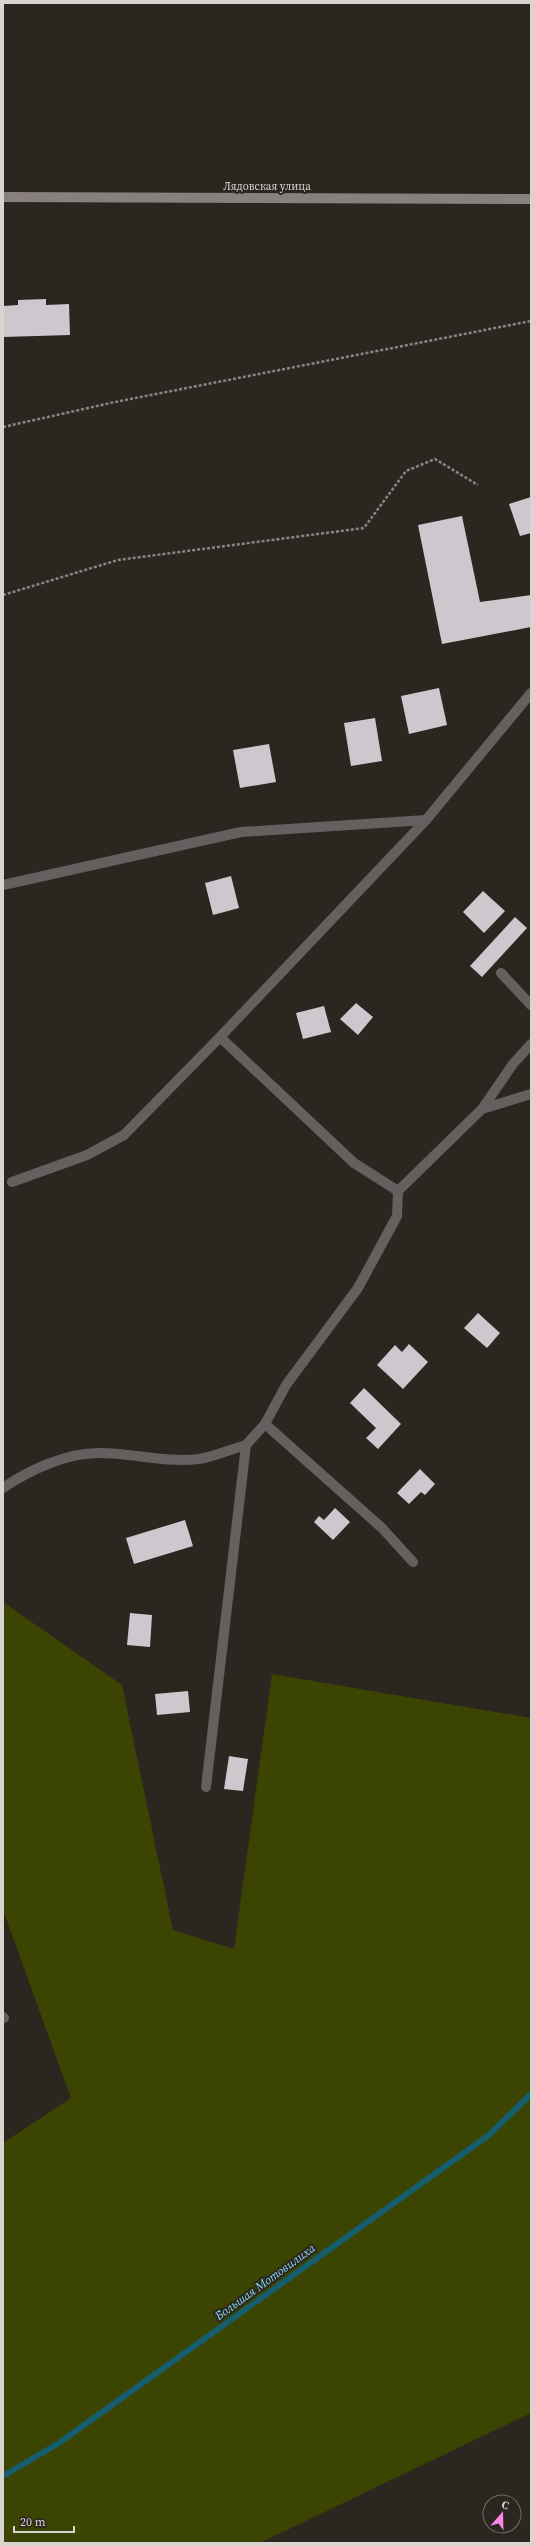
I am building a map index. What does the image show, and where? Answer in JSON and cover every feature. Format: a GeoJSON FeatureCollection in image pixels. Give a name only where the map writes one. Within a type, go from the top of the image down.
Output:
{"type":"FeatureCollection","features":[{"type":"Feature","properties":{"kind":"main road","name":"Лядовская улица"},"geometry":{"type":"LineString","coordinates":[[4,198],[531,199]]}},
{"type":"Feature","properties":{"kind":"street"},"geometry":{"type":"LineString","coordinates":[[12,1182],[86,1156],[124,1135],[220,1037],[426,820],[531,693]]}},
{"type":"Feature","properties":{"kind":"street"},"geometry":{"type":"LineString","coordinates":[[3,885],[241,832],[426,820]]}},
{"type":"Feature","properties":{"kind":"street"},"geometry":{"type":"LineString","coordinates":[[501,973],[531,1005]]}},
{"type":"Feature","properties":{"kind":"street"},"geometry":{"type":"LineString","coordinates":[[220,1037],[354,1163],[398,1191]]}},
{"type":"Feature","properties":{"kind":"street"},"geometry":{"type":"LineString","coordinates":[[3,1488],[25,1474],[57,1461],[98,1453],[149,1458],[199,1459],[246,1445],[264,1424],[286,1385],[358,1288],[380,1251],[397,1216],[398,1191],[482,1110],[513,1064],[531,1044]]}},
{"type":"Feature","properties":{"kind":"street"},"geometry":{"type":"LineString","coordinates":[[482,1110],[531,1094]]}},
{"type":"Feature","properties":{"kind":"street"},"geometry":{"type":"LineString","coordinates":[[264,1424],[382,1528],[413,1562]]}},
{"type":"Feature","properties":{"kind":"street"},"geometry":{"type":"LineString","coordinates":[[206,1787],[246,1445]]}},
{"type":"Feature","properties":{"kind":"path"},"geometry":{"type":"LineString","coordinates":[[3,427],[115,402],[531,321]]}},
{"type":"Feature","properties":{"kind":"path"},"geometry":{"type":"LineString","coordinates":[[3,595],[118,560],[364,528],[406,471],[435,459],[478,485]]}},
{"type":"Feature","properties":{"kind":"green space"},"geometry":{"type":"Polygon","coordinates":[[[3,1602],[122,1685],[173,1930],[234,1949],[272,1674],[531,1718],[531,2413],[260,2543],[3,2543],[3,2143],[71,2098],[3,1910],[3,1602]]]}},
{"type":"Feature","properties":{"kind":"building"},"geometry":{"type":"Polygon","coordinates":[[[46,299],[46,305],[69,304],[70,335],[3,337],[3,306],[18,305],[18,300],[46,299]]]}},
{"type":"Feature","properties":{"kind":"building"},"geometry":{"type":"Polygon","coordinates":[[[531,497],[531,533],[520,536],[509,504],[531,497]]]}},
{"type":"Feature","properties":{"kind":"building"},"geometry":{"type":"Polygon","coordinates":[[[462,516],[480,602],[531,595],[531,627],[442,644],[418,525],[462,516]]]}},
{"type":"Feature","properties":{"kind":"building"},"geometry":{"type":"Polygon","coordinates":[[[439,688],[447,725],[409,734],[401,696],[439,688]]]}},
{"type":"Feature","properties":{"kind":"building"},"geometry":{"type":"Polygon","coordinates":[[[375,718],[382,761],[351,766],[344,723],[375,718]]]}},
{"type":"Feature","properties":{"kind":"building"},"geometry":{"type":"Polygon","coordinates":[[[269,744],[276,782],[240,788],[233,750],[269,744]]]}},
{"type":"Feature","properties":{"kind":"building"},"geometry":{"type":"Polygon","coordinates":[[[231,876],[239,908],[213,915],[205,883],[231,876]]]}},
{"type":"Feature","properties":{"kind":"building"},"geometry":{"type":"Polygon","coordinates":[[[483,891],[505,911],[484,933],[463,912],[483,891]]]}},
{"type":"Feature","properties":{"kind":"building"},"geometry":{"type":"Polygon","coordinates":[[[515,917],[527,928],[482,977],[470,966],[515,917]]]}},
{"type":"Feature","properties":{"kind":"building"},"geometry":{"type":"Polygon","coordinates":[[[356,1003],[373,1017],[358,1035],[340,1019],[356,1003]]]}},
{"type":"Feature","properties":{"kind":"building"},"geometry":{"type":"Polygon","coordinates":[[[324,1006],[331,1032],[303,1039],[296,1013],[324,1006]]]}},
{"type":"Feature","properties":{"kind":"building"},"geometry":{"type":"Polygon","coordinates":[[[478,1313],[500,1333],[487,1348],[464,1328],[478,1313]]]}},
{"type":"Feature","properties":{"kind":"building"},"geometry":{"type":"Polygon","coordinates":[[[409,1344],[428,1362],[403,1389],[377,1365],[395,1345],[402,1352],[409,1344]]]}},
{"type":"Feature","properties":{"kind":"building"},"geometry":{"type":"Polygon","coordinates":[[[364,1388],[401,1424],[378,1449],[366,1438],[376,1428],[350,1403],[364,1388]]]}},
{"type":"Feature","properties":{"kind":"building"},"geometry":{"type":"Polygon","coordinates":[[[420,1469],[435,1484],[425,1495],[421,1492],[409,1504],[397,1493],[420,1469]]]}},
{"type":"Feature","properties":{"kind":"building"},"geometry":{"type":"Polygon","coordinates":[[[335,1508],[350,1522],[333,1540],[314,1522],[319,1516],[324,1520],[335,1508]]]}},
{"type":"Feature","properties":{"kind":"building"},"geometry":{"type":"Polygon","coordinates":[[[185,1520],[193,1546],[134,1564],[126,1538],[185,1520]]]}},
{"type":"Feature","properties":{"kind":"building"},"geometry":{"type":"Polygon","coordinates":[[[130,1613],[152,1615],[150,1647],[127,1645],[130,1613]]]}},
{"type":"Feature","properties":{"kind":"building"},"geometry":{"type":"Polygon","coordinates":[[[188,1691],[190,1712],[157,1715],[155,1694],[188,1691]]]}},
{"type":"Feature","properties":{"kind":"building"},"geometry":{"type":"Polygon","coordinates":[[[229,1756],[248,1759],[243,1791],[224,1789],[229,1756]]]}},
{"type":"Feature","properties":{"kind":"waterway","name":"Большая Мотовилиха"},"geometry":{"type":"LineString","coordinates":[[3,2476],[59,2443],[489,2135],[531,2094]]}}]}
